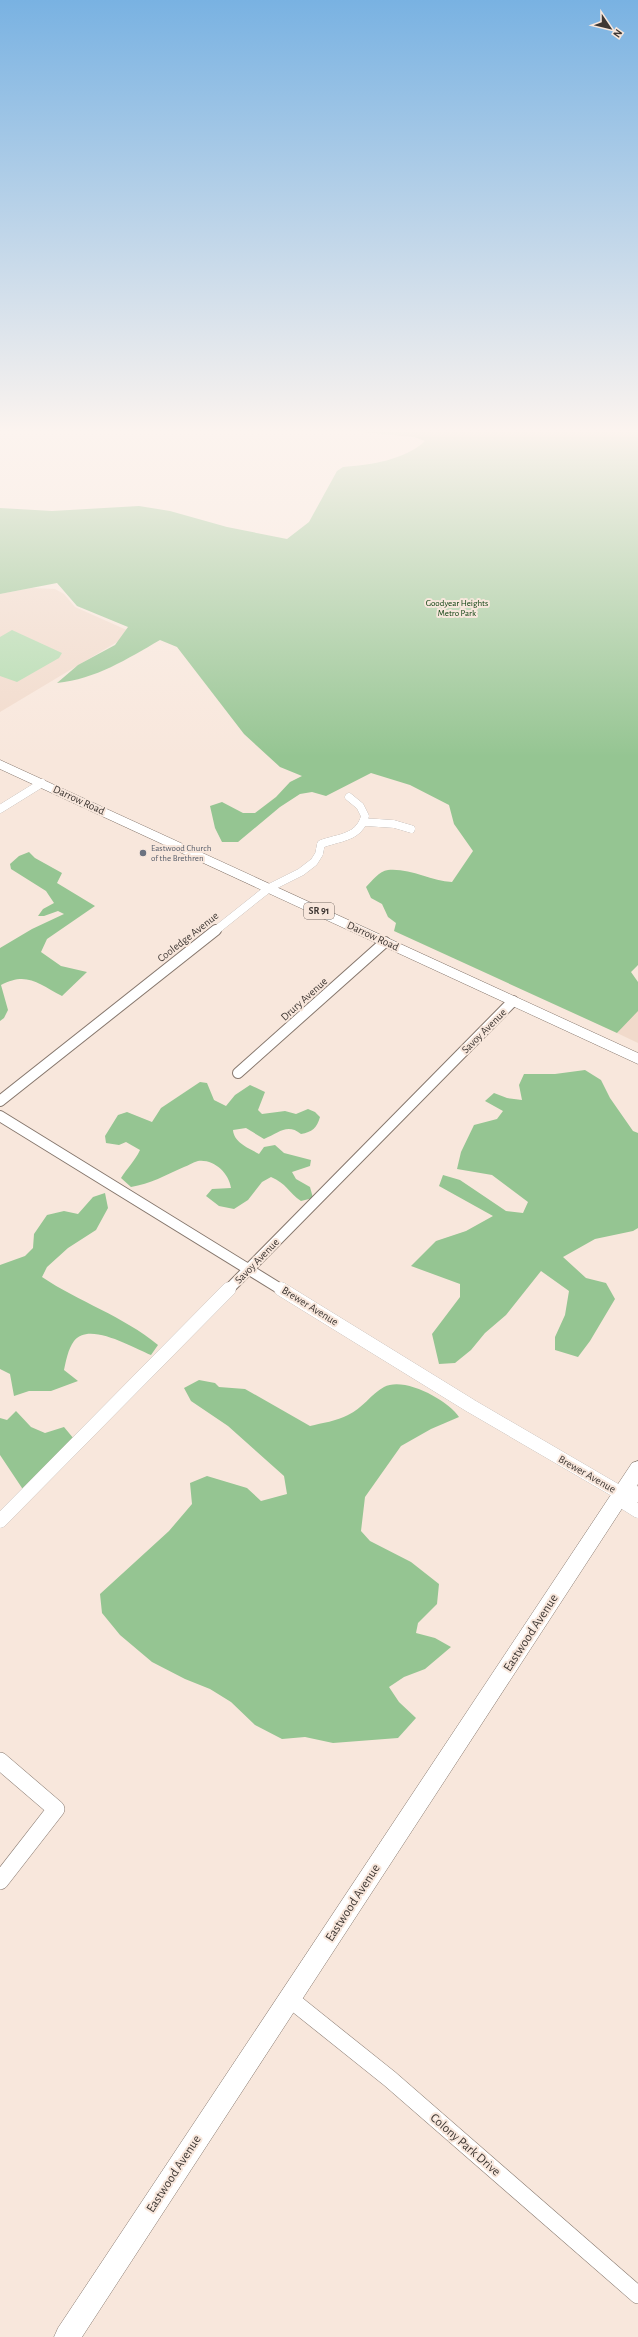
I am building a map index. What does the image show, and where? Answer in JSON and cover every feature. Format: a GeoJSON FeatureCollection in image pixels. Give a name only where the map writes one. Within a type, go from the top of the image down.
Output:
{"type":"FeatureCollection","features":[{"type":"Feature","properties":{"kind":"main road","name":"Darrow Road"},"geometry":{"type":"LineString","coordinates":[[0,764],[638,1059]]}},
{"type":"Feature","properties":{"kind":"street"},"geometry":{"type":"LineString","coordinates":[[0,809],[42,783]]}},
{"type":"Feature","properties":{"kind":"street"},"geometry":{"type":"LineString","coordinates":[[349,797],[364,811],[364,822],[394,824],[410,829]]}},
{"type":"Feature","properties":{"kind":"street","name":"Cooledge Avenue"},"geometry":{"type":"LineString","coordinates":[[0,1101],[268,888],[301,872],[314,862],[319,854],[321,844],[350,836],[359,829],[364,822]]}},
{"type":"Feature","properties":{"kind":"street","name":"Drury Avenue"},"geometry":{"type":"LineString","coordinates":[[238,1073],[385,942]]}},
{"type":"Feature","properties":{"kind":"street","name":"Savoy Avenue"},"geometry":{"type":"LineString","coordinates":[[0,1521],[251,1269],[514,1001]]}},
{"type":"Feature","properties":{"kind":"street","name":"Brewer Avenue"},"geometry":{"type":"LineString","coordinates":[[0,1116],[472,1406],[626,1494],[638,1511]]}},
{"type":"Feature","properties":{"kind":"street","name":"Eastwood Avenue"},"geometry":{"type":"LineString","coordinates":[[67,2337],[626,1494],[638,1469]]}},
{"type":"Feature","properties":{"kind":"street"},"geometry":{"type":"LineString","coordinates":[[0,1761],[56,1809],[0,1881]]}},
{"type":"Feature","properties":{"kind":"street","name":"Colony Park Drive"},"geometry":{"type":"LineString","coordinates":[[290,1999],[390,2079],[638,2295]]}},
{"type":"Feature","properties":{"kind":"shaded area"},"geometry":{"type":"Polygon","coordinates":[[[31,588],[55,589],[64,594],[75,607],[129,631],[127,636],[0,712],[0,594],[31,588]]]}},
{"type":"Feature","properties":{"kind":"shaded area"},"geometry":{"type":"Polygon","coordinates":[[[638,1009],[638,1043],[617,1033],[638,1009]]]}},
{"type":"Feature","properties":{"kind":"green space","name":"Goodyear Heights Metro Park"},"geometry":{"type":"Polygon","coordinates":[[[0,539],[638,539],[638,965],[631,972],[638,982],[638,1011],[617,1033],[394,931],[396,923],[388,917],[382,904],[371,898],[366,887],[373,879],[385,871],[396,870],[452,882],[473,851],[454,824],[449,805],[410,785],[371,773],[326,796],[312,792],[300,794],[280,807],[238,842],[222,842],[215,828],[210,806],[222,802],[243,813],[255,813],[276,797],[290,782],[302,776],[280,767],[244,734],[177,647],[160,640],[98,673],[71,681],[57,683],[78,665],[115,645],[128,627],[77,606],[57,583],[0,594],[0,539]]]}},
{"type":"Feature","properties":{"kind":"green space"},"geometry":{"type":"Polygon","coordinates":[[[12,630],[62,653],[59,658],[17,682],[0,676],[0,637],[12,630]]]}},
{"type":"Feature","properties":{"kind":"green space"},"geometry":{"type":"Polygon","coordinates":[[[29,852],[35,858],[62,873],[57,883],[95,906],[47,939],[41,952],[61,966],[87,972],[62,996],[26,979],[18,979],[1,985],[8,1010],[4,1018],[0,1021],[0,948],[32,929],[64,914],[58,911],[44,916],[38,916],[43,909],[54,903],[46,891],[11,869],[10,864],[19,856],[29,852]]]}},
{"type":"Feature","properties":{"kind":"green space"},"geometry":{"type":"Polygon","coordinates":[[[585,1070],[601,1080],[610,1098],[633,1131],[638,1133],[638,1228],[633,1231],[595,1239],[563,1257],[586,1278],[606,1283],[615,1299],[590,1341],[578,1357],[555,1350],[555,1337],[565,1315],[569,1291],[541,1271],[506,1315],[485,1333],[471,1350],[455,1363],[439,1364],[432,1334],[460,1297],[460,1284],[411,1266],[436,1241],[466,1231],[493,1216],[439,1186],[443,1175],[460,1180],[506,1211],[523,1213],[528,1202],[492,1175],[457,1169],[461,1152],[474,1125],[497,1119],[503,1111],[485,1101],[494,1093],[507,1098],[522,1100],[519,1085],[524,1074],[555,1074],[585,1070]]]}},
{"type":"Feature","properties":{"kind":"green space"},"geometry":{"type":"Polygon","coordinates":[[[200,1082],[207,1083],[214,1100],[226,1106],[235,1095],[250,1085],[265,1092],[258,1110],[262,1114],[285,1111],[296,1114],[308,1109],[315,1112],[320,1117],[314,1129],[301,1134],[291,1129],[287,1129],[264,1139],[246,1128],[233,1130],[234,1135],[239,1142],[259,1154],[264,1147],[275,1145],[284,1153],[311,1160],[310,1166],[292,1172],[296,1179],[310,1187],[313,1198],[301,1201],[284,1185],[271,1177],[262,1182],[248,1200],[234,1209],[219,1206],[206,1196],[212,1189],[231,1188],[230,1182],[220,1168],[210,1162],[204,1161],[198,1161],[158,1179],[138,1186],[131,1187],[121,1178],[140,1150],[126,1142],[119,1145],[106,1143],[105,1136],[118,1115],[127,1112],[152,1122],[161,1108],[200,1082]]]}},
{"type":"Feature","properties":{"kind":"green space"},"geometry":{"type":"Polygon","coordinates":[[[105,1193],[108,1208],[96,1230],[68,1248],[47,1267],[42,1277],[56,1286],[116,1317],[158,1345],[151,1355],[123,1342],[100,1335],[90,1334],[81,1336],[74,1341],[70,1348],[64,1370],[78,1381],[51,1391],[29,1391],[14,1396],[10,1374],[0,1369],[0,1265],[25,1256],[33,1248],[34,1234],[47,1215],[64,1211],[78,1214],[93,1197],[105,1193]]]}},
{"type":"Feature","properties":{"kind":"green space"},"geometry":{"type":"Polygon","coordinates":[[[199,1380],[215,1383],[219,1387],[245,1389],[310,1426],[348,1415],[358,1409],[379,1390],[393,1384],[414,1387],[436,1397],[453,1410],[459,1417],[431,1429],[401,1446],[365,1497],[361,1531],[370,1541],[411,1562],[439,1584],[437,1604],[418,1623],[416,1633],[435,1638],[451,1647],[425,1669],[404,1677],[389,1687],[399,1702],[416,1718],[398,1738],[333,1743],[305,1737],[282,1739],[255,1725],[231,1702],[210,1689],[185,1679],[152,1662],[120,1635],[102,1613],[100,1594],[169,1531],[192,1504],[190,1483],[207,1476],[247,1488],[261,1501],[287,1494],[284,1476],[228,1426],[191,1401],[184,1388],[199,1380]]]}},
{"type":"Feature","properties":{"kind":"green space"},"geometry":{"type":"Polygon","coordinates":[[[16,1411],[31,1427],[45,1433],[64,1427],[74,1439],[24,1491],[0,1455],[0,1418],[7,1420],[16,1411]]]}},
{"type":"Feature","properties":{"kind":"place","name":"Eastwood Church of the Brethren"},"geometry":{"type":"Point","coordinates":[143,853]}}]}
